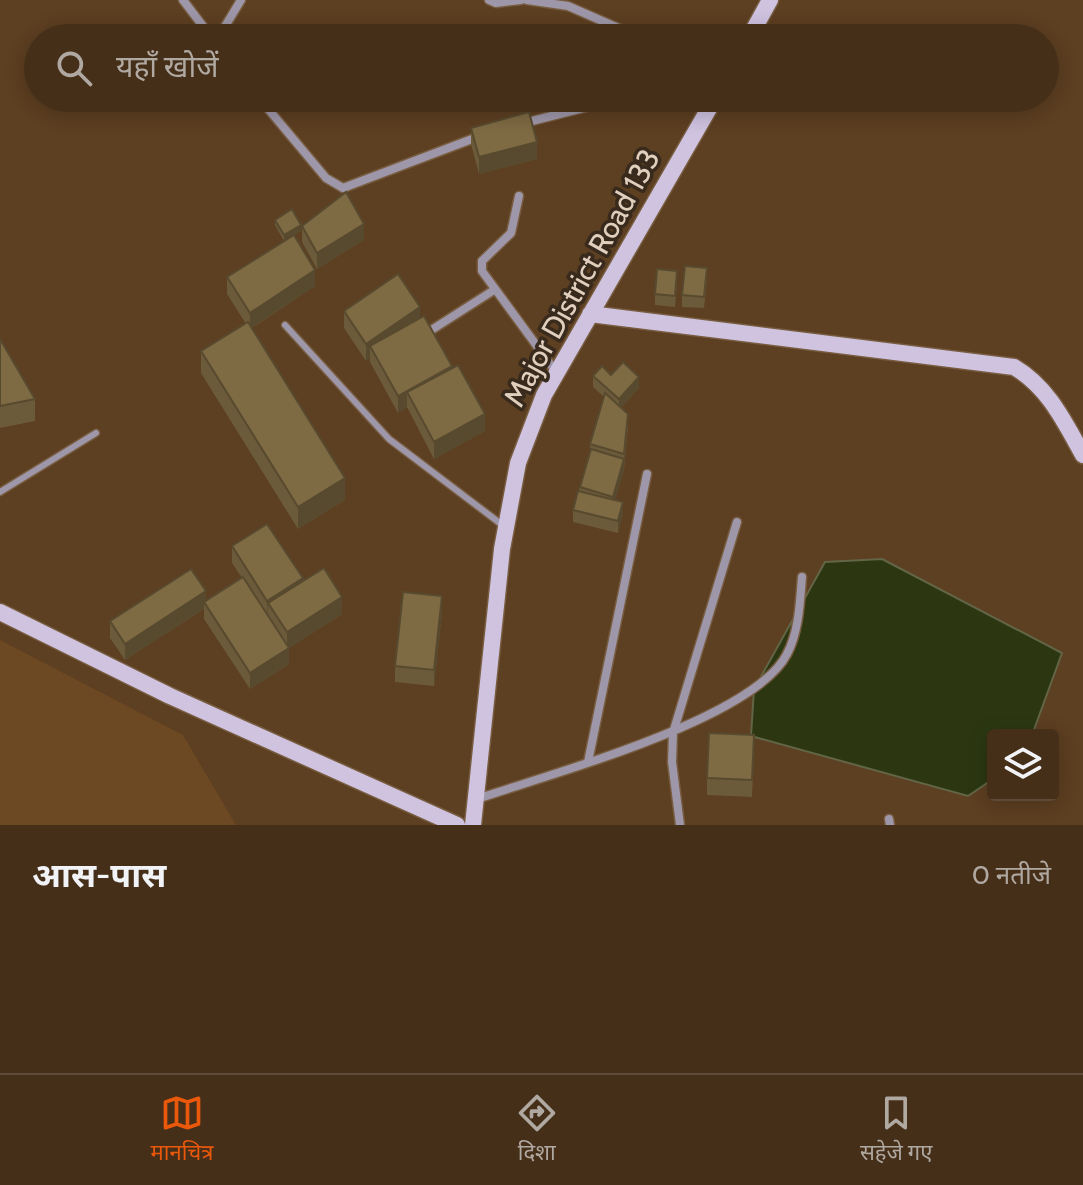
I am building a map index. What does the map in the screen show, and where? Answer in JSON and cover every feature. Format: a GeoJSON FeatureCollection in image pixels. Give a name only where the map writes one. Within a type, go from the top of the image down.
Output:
{"type":"FeatureCollection","features":[{"type":"Feature","properties":{"kind":"street"},"geometry":{"type":"LineString","coordinates":[[183,0],[201,24]]}},
{"type":"Feature","properties":{"kind":"street"},"geometry":{"type":"LineString","coordinates":[[226,24],[241,0]]}},
{"type":"Feature","properties":{"kind":"street"},"geometry":{"type":"LineString","coordinates":[[489,0],[496,3],[524,0],[568,6],[609,24]]}},
{"type":"Feature","properties":{"kind":"street"},"geometry":{"type":"LineString","coordinates":[[757,24],[770,0]]}},
{"type":"Feature","properties":{"kind":"street"},"geometry":{"type":"LineString","coordinates":[[271,112],[326,178],[343,188],[363,183],[443,147],[486,134]]}},
{"type":"Feature","properties":{"kind":"street"},"geometry":{"type":"LineString","coordinates":[[514,125],[567,112]]}},
{"type":"Feature","properties":{"kind":"street","name":"Major District Road 133"},"geometry":{"type":"LineString","coordinates":[[473,825],[505,527],[522,452],[534,416],[556,373],[707,112]]}},
{"type":"Feature","properties":{"kind":"street"},"geometry":{"type":"LineString","coordinates":[[519,196],[511,233],[482,261],[482,271],[556,373]]}},
{"type":"Feature","properties":{"kind":"street"},"geometry":{"type":"LineString","coordinates":[[433,329],[494,290]]}},
{"type":"Feature","properties":{"kind":"street"},"geometry":{"type":"LineString","coordinates":[[590,314],[1014,367],[1033,378],[1052,402],[1083,455]]}},
{"type":"Feature","properties":{"kind":"street"},"geometry":{"type":"LineString","coordinates":[[588,762],[647,474]]}},
{"type":"Feature","properties":{"kind":"street"},"geometry":{"type":"LineString","coordinates":[[680,825],[672,762],[673,733],[737,522]]}},
{"type":"Feature","properties":{"kind":"street"},"geometry":{"type":"LineString","coordinates":[[477,799],[673,733],[754,689],[776,670],[788,653],[800,608],[802,577]]}},
{"type":"Feature","properties":{"kind":"street"},"geometry":{"type":"LineString","coordinates":[[0,612],[170,696],[457,825]]}},
{"type":"Feature","properties":{"kind":"lane"},"geometry":{"type":"LineString","coordinates":[[285,325],[389,439],[505,527]]}},
{"type":"Feature","properties":{"kind":"lane"},"geometry":{"type":"LineString","coordinates":[[0,492],[96,433]]}},
{"type":"Feature","properties":{"kind":"shaded area"},"geometry":{"type":"Polygon","coordinates":[[[882,559],[1062,653],[1034,729],[987,729],[987,783],[968,796],[751,736],[754,689],[825,562],[882,559]]]}},
{"type":"Feature","properties":{"kind":"shaded area"},"geometry":{"type":"Polygon","coordinates":[[[0,640],[183,735],[236,825],[0,825],[0,640]]]}},
{"type":"Feature","properties":{"kind":"building"},"geometry":{"type":"Polygon","coordinates":[[[529,112],[537,142],[479,157],[471,128],[529,112]]]}},
{"type":"Feature","properties":{"kind":"building"},"geometry":{"type":"Polygon","coordinates":[[[346,192],[364,224],[317,253],[302,226],[346,192]]]}},
{"type":"Feature","properties":{"kind":"building"},"geometry":{"type":"Polygon","coordinates":[[[292,209],[301,225],[284,235],[275,220],[292,209]]]}},
{"type":"Feature","properties":{"kind":"building"},"geometry":{"type":"Polygon","coordinates":[[[294,235],[315,270],[250,313],[227,277],[294,235]]]}},
{"type":"Feature","properties":{"kind":"building"},"geometry":{"type":"Polygon","coordinates":[[[685,266],[707,268],[704,297],[682,295],[685,266]]]}},
{"type":"Feature","properties":{"kind":"building"},"geometry":{"type":"Polygon","coordinates":[[[657,269],[677,271],[675,296],[655,294],[657,269]]]}},
{"type":"Feature","properties":{"kind":"building"},"geometry":{"type":"Polygon","coordinates":[[[398,274],[420,307],[366,344],[344,311],[398,274]]]}},
{"type":"Feature","properties":{"kind":"building"},"geometry":{"type":"Polygon","coordinates":[[[424,316],[452,366],[398,396],[370,346],[424,316]]]}},
{"type":"Feature","properties":{"kind":"building"},"geometry":{"type":"Polygon","coordinates":[[[248,322],[345,478],[298,507],[201,351],[248,322]]]}},
{"type":"Feature","properties":{"kind":"building"},"geometry":{"type":"Polygon","coordinates":[[[0,339],[35,399],[0,406],[0,339]]]}},
{"type":"Feature","properties":{"kind":"building"},"geometry":{"type":"Polygon","coordinates":[[[623,362],[639,377],[619,399],[593,376],[602,366],[611,375],[623,362]]]}},
{"type":"Feature","properties":{"kind":"building"},"geometry":{"type":"Polygon","coordinates":[[[458,365],[485,414],[434,442],[407,392],[458,365]]]}},
{"type":"Feature","properties":{"kind":"building"},"geometry":{"type":"Polygon","coordinates":[[[605,393],[628,414],[624,454],[590,444],[605,393]]]}},
{"type":"Feature","properties":{"kind":"building"},"geometry":{"type":"Polygon","coordinates":[[[591,449],[624,459],[613,497],[580,487],[591,449]]]}},
{"type":"Feature","properties":{"kind":"building"},"geometry":{"type":"Polygon","coordinates":[[[578,491],[623,502],[618,521],[573,510],[578,491]]]}},
{"type":"Feature","properties":{"kind":"building"},"geometry":{"type":"Polygon","coordinates":[[[267,524],[303,578],[267,601],[232,546],[267,524]]]}},
{"type":"Feature","properties":{"kind":"building"},"geometry":{"type":"Polygon","coordinates":[[[324,568],[342,597],[287,632],[268,603],[324,568]]]}},
{"type":"Feature","properties":{"kind":"building"},"geometry":{"type":"Polygon","coordinates":[[[191,569],[206,591],[125,644],[110,621],[191,569]]]}},
{"type":"Feature","properties":{"kind":"building"},"geometry":{"type":"Polygon","coordinates":[[[243,577],[289,648],[250,673],[204,602],[243,577]]]}},
{"type":"Feature","properties":{"kind":"building"},"geometry":{"type":"Polygon","coordinates":[[[403,592],[442,596],[434,670],[395,666],[403,592]]]}},
{"type":"Feature","properties":{"kind":"building"},"geometry":{"type":"Polygon","coordinates":[[[709,733],[754,735],[752,780],[707,778],[709,733]]]}}]}
